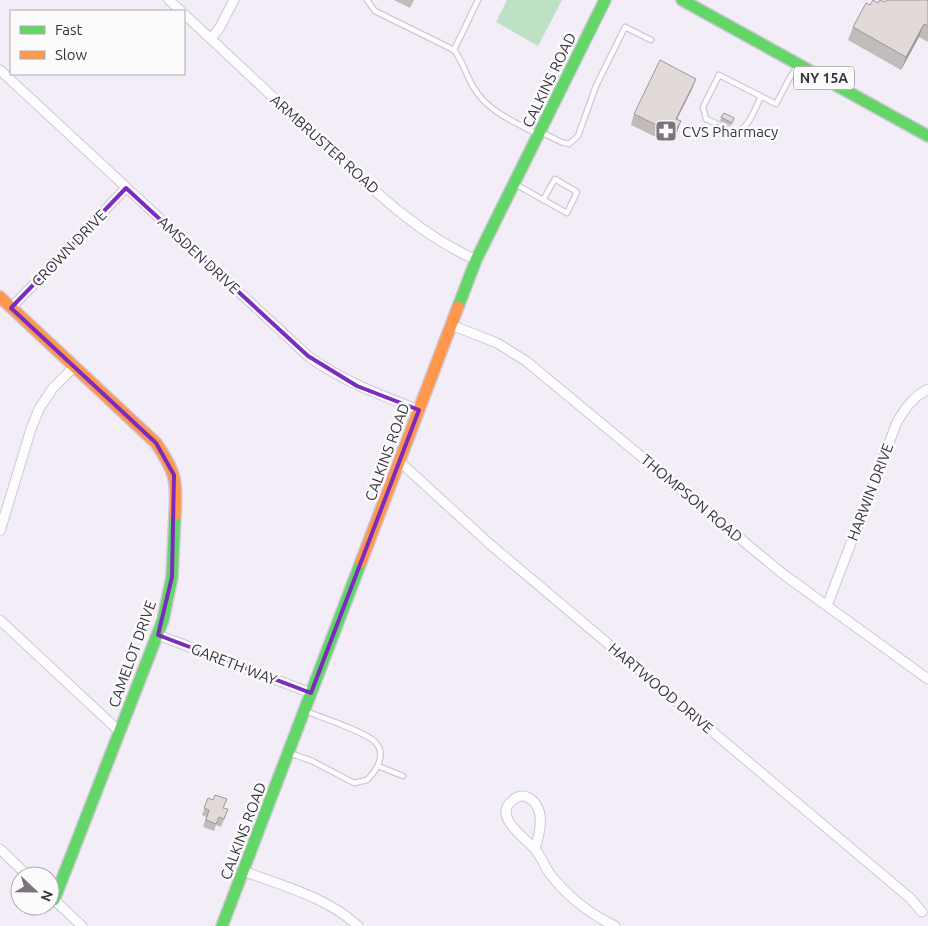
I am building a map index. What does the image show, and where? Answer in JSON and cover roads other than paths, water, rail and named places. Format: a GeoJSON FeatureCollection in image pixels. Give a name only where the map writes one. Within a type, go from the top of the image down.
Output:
{"type":"FeatureCollection","features":[{"type":"Feature","properties":{"kind":"main road","name":"CALKINS ROAD"},"geometry":{"type":"LineString","coordinates":[[222,926],[476,260],[605,0]]}},
{"type":"Feature","properties":{"kind":"main road","name":"NY 15A"},"geometry":{"type":"LineString","coordinates":[[682,0],[928,136]]}},
{"type":"Feature","properties":{"kind":"main road","name":"CAMELOT DRIVE"},"geometry":{"type":"LineString","coordinates":[[0,297],[156,444],[170,464],[174,475],[176,493],[172,577],[167,606],[158,635],[120,732],[60,878]]}},
{"type":"Feature","properties":{"kind":"street","name":"ARMBRUSTER ROAD"},"geometry":{"type":"LineString","coordinates":[[169,0],[180,10]]}},
{"type":"Feature","properties":{"kind":"street"},"geometry":{"type":"LineString","coordinates":[[211,39],[224,20],[234,0]]}},
{"type":"Feature","properties":{"kind":"street","name":"ARMBRUSTER ROAD"},"geometry":{"type":"LineString","coordinates":[[185,15],[314,136],[414,224],[451,248],[476,260]]}},
{"type":"Feature","properties":{"kind":"street","name":"AMSDEN DRIVE"},"geometry":{"type":"LineString","coordinates":[[0,70],[308,356],[323,367],[357,386],[419,410]]}},
{"type":"Feature","properties":{"kind":"street","name":"CROWN DRIVE"},"geometry":{"type":"LineString","coordinates":[[11,308],[126,188]]}},
{"type":"Feature","properties":{"kind":"street","name":"THOMPSON ROAD"},"geometry":{"type":"LineString","coordinates":[[451,326],[497,343],[526,361],[783,574],[928,679]]}},
{"type":"Feature","properties":{"kind":"street"},"geometry":{"type":"LineString","coordinates":[[0,531],[31,429],[40,409],[52,388],[74,367]]}},
{"type":"Feature","properties":{"kind":"street","name":"HARWIN DRIVE"},"geometry":{"type":"LineString","coordinates":[[827,606],[897,422],[906,405],[928,388]]}},
{"type":"Feature","properties":{"kind":"street","name":"HARTWOOD DRIVE"},"geometry":{"type":"LineString","coordinates":[[400,462],[492,546],[910,898],[922,912]]}},
{"type":"Feature","properties":{"kind":"street"},"geometry":{"type":"LineString","coordinates":[[0,620],[120,732]]}},
{"type":"Feature","properties":{"kind":"street","name":"GARETH WAY"},"geometry":{"type":"LineString","coordinates":[[158,635],[311,693]]}},
{"type":"Feature","properties":{"kind":"street"},"geometry":{"type":"LineString","coordinates":[[535,849],[539,834],[540,816],[536,803],[526,797],[518,797],[511,801],[508,807],[507,814],[510,824],[535,849],[543,864],[564,890],[590,912],[615,926]]}},
{"type":"Feature","properties":{"kind":"street"},"geometry":{"type":"LineString","coordinates":[[0,849],[18,866]]}},
{"type":"Feature","properties":{"kind":"street"},"geometry":{"type":"LineString","coordinates":[[243,871],[315,897],[339,911],[358,926]]}},
{"type":"Feature","properties":{"kind":"street"},"geometry":{"type":"LineString","coordinates":[[60,905],[82,926]]}},
{"type":"Feature","properties":{"kind":"lane"},"geometry":{"type":"LineString","coordinates":[[367,0],[375,11],[454,50],[459,56],[473,88],[480,98],[501,115],[539,133],[569,144],[578,136],[596,86],[625,27],[651,40]]}},
{"type":"Feature","properties":{"kind":"lane"},"geometry":{"type":"LineString","coordinates":[[454,50],[478,0]]}},
{"type":"Feature","properties":{"kind":"lane"},"geometry":{"type":"LineString","coordinates":[[761,96],[746,127],[740,132],[734,132],[706,119],[703,107],[719,74],[761,96],[776,104],[799,64]]}},
{"type":"Feature","properties":{"kind":"lane"},"geometry":{"type":"LineString","coordinates":[[514,184],[543,200],[567,213],[577,192],[555,179],[543,200]]}},
{"type":"Feature","properties":{"kind":"lane"},"geometry":{"type":"LineString","coordinates":[[288,753],[312,761],[354,783],[367,780],[378,766],[381,756],[376,742],[364,735],[304,711]]}},
{"type":"Feature","properties":{"kind":"lane"},"geometry":{"type":"LineString","coordinates":[[378,766],[403,776]]}},
{"type":"Feature","properties":{"kind":"place","name":"CVS Pharmacy"},"geometry":{"type":"Point","coordinates":[666,131]}}]}
